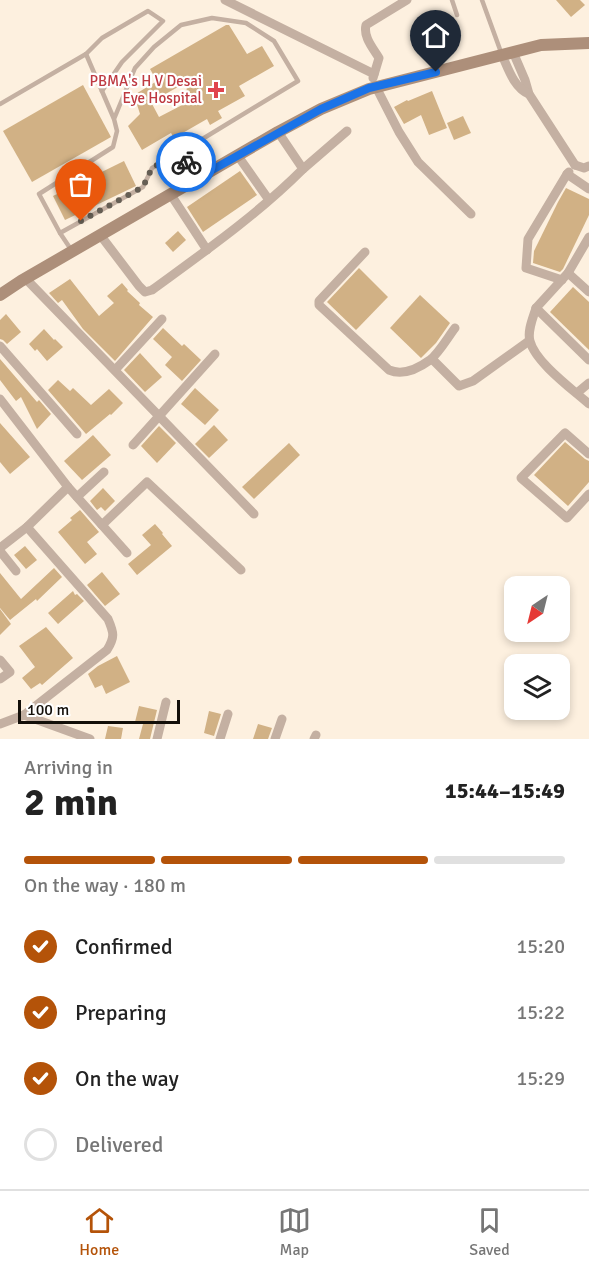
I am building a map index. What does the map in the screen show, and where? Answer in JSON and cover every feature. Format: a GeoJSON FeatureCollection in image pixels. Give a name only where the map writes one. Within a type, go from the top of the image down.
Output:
{"type":"FeatureCollection","features":[{"type":"Feature","properties":{"kind":"main road"},"geometry":{"type":"LineString","coordinates":[[1,293],[278,132],[373,83],[541,45],[589,43]]}},
{"type":"Feature","properties":{"kind":"street"},"geometry":{"type":"LineString","coordinates":[[225,0],[373,83],[418,162],[471,214]]}},
{"type":"Feature","properties":{"kind":"street"},"geometry":{"type":"LineString","coordinates":[[373,83],[378,58],[364,32],[366,25],[407,0]]}},
{"type":"Feature","properties":{"kind":"street"},"geometry":{"type":"LineString","coordinates":[[507,53],[525,80],[529,94],[575,165],[584,168],[589,166]]}},
{"type":"Feature","properties":{"kind":"street"},"geometry":{"type":"LineString","coordinates":[[101,236],[145,292],[152,290],[207,250],[269,200],[347,131]]}},
{"type":"Feature","properties":{"kind":"street"},"geometry":{"type":"LineString","coordinates":[[278,132],[303,169]]}},
{"type":"Feature","properties":{"kind":"street"},"geometry":{"type":"LineString","coordinates":[[238,156],[269,200]]}},
{"type":"Feature","properties":{"kind":"street"},"geometry":{"type":"LineString","coordinates":[[575,165],[567,174],[528,239],[526,268],[565,276],[589,292]]}},
{"type":"Feature","properties":{"kind":"street"},"geometry":{"type":"LineString","coordinates":[[567,174],[589,189]]}},
{"type":"Feature","properties":{"kind":"street"},"geometry":{"type":"LineString","coordinates":[[171,195],[207,250]]}},
{"type":"Feature","properties":{"kind":"street"},"geometry":{"type":"LineString","coordinates":[[589,237],[565,276],[536,308],[530,325],[530,340],[539,360],[589,404]]}},
{"type":"Feature","properties":{"kind":"street"},"geometry":{"type":"LineString","coordinates":[[365,252],[319,301],[319,305],[389,370],[401,373],[434,361],[455,328]]}},
{"type":"Feature","properties":{"kind":"street"},"geometry":{"type":"LineString","coordinates":[[26,279],[254,514]]}},
{"type":"Feature","properties":{"kind":"street"},"geometry":{"type":"LineString","coordinates":[[536,308],[589,360]]}},
{"type":"Feature","properties":{"kind":"street"},"geometry":{"type":"LineString","coordinates":[[114,370],[162,318]]}},
{"type":"Feature","properties":{"kind":"street"},"geometry":{"type":"LineString","coordinates":[[434,361],[459,386],[473,381],[530,340]]}},
{"type":"Feature","properties":{"kind":"street"},"geometry":{"type":"LineString","coordinates":[[0,346],[78,435]]}},
{"type":"Feature","properties":{"kind":"street"},"geometry":{"type":"LineString","coordinates":[[133,445],[215,354]]}},
{"type":"Feature","properties":{"kind":"street"},"geometry":{"type":"LineString","coordinates":[[577,393],[589,383]]}},
{"type":"Feature","properties":{"kind":"street"},"geometry":{"type":"LineString","coordinates":[[0,399],[68,488],[127,553]]}},
{"type":"Feature","properties":{"kind":"street"},"geometry":{"type":"LineString","coordinates":[[589,454],[565,433],[521,478],[567,518],[589,494]]}},
{"type":"Feature","properties":{"kind":"street"},"geometry":{"type":"LineString","coordinates":[[77,497],[104,472]]}},
{"type":"Feature","properties":{"kind":"street"},"geometry":{"type":"LineString","coordinates":[[102,525],[147,482],[241,570]]}},
{"type":"Feature","properties":{"kind":"street"},"geometry":{"type":"LineString","coordinates":[[16,571],[0,549],[68,488]]}},
{"type":"Feature","properties":{"kind":"street"},"geometry":{"type":"LineString","coordinates":[[0,726],[24,715],[107,650],[113,640],[113,630],[108,619],[27,527]]}},
{"type":"Feature","properties":{"kind":"street"},"geometry":{"type":"LineString","coordinates":[[0,660],[10,672],[0,679]]}},
{"type":"Feature","properties":{"kind":"street"},"geometry":{"type":"LineString","coordinates":[[157,739],[166,702]]}},
{"type":"Feature","properties":{"kind":"street"},"geometry":{"type":"LineString","coordinates":[[219,739],[228,714]]}},
{"type":"Feature","properties":{"kind":"street"},"geometry":{"type":"LineString","coordinates":[[24,715],[90,739]]}},
{"type":"Feature","properties":{"kind":"street"},"geometry":{"type":"LineString","coordinates":[[275,739],[282,719]]}},
{"type":"Feature","properties":{"kind":"lane"},"geometry":{"type":"LineString","coordinates":[[452,0],[457,15]]}},
{"type":"Feature","properties":{"kind":"lane"},"geometry":{"type":"LineString","coordinates":[[482,0],[507,53]]}},
{"type":"Feature","properties":{"kind":"lane"},"geometry":{"type":"LineString","coordinates":[[0,104],[86,54],[102,38],[148,11],[163,21],[122,62],[102,90]]}},
{"type":"Feature","properties":{"kind":"lane"},"geometry":{"type":"LineString","coordinates":[[60,233],[143,187],[152,168],[298,81],[274,41],[246,23],[212,18],[181,25],[154,47],[135,68],[114,119]]}},
{"type":"Feature","properties":{"kind":"lane"},"geometry":{"type":"LineString","coordinates":[[72,252],[39,194],[113,147],[117,131],[114,119],[86,54]]}},
{"type":"Feature","properties":{"kind":"lane"},"geometry":{"type":"LineString","coordinates":[[181,152],[196,179]]}},
{"type":"Feature","properties":{"kind":"building"},"geometry":{"type":"Polygon","coordinates":[[[556,0],[580,0],[585,5],[571,17],[556,0]]]}},
{"type":"Feature","properties":{"kind":"building"},"geometry":{"type":"Polygon","coordinates":[[[226,25],[229,25],[247,54],[262,46],[274,66],[239,86],[245,96],[218,111],[222,118],[210,125],[207,119],[174,138],[171,133],[142,150],[128,126],[140,114],[134,95],[157,81],[150,69],[226,25]],[[187,82],[151,102],[159,117],[186,103],[187,82]]]}},
{"type":"Feature","properties":{"kind":"building"},"geometry":{"type":"Polygon","coordinates":[[[83,85],[111,137],[32,182],[3,131],[83,85]]]}},
{"type":"Feature","properties":{"kind":"building"},"geometry":{"type":"Polygon","coordinates":[[[432,91],[447,128],[429,135],[421,115],[404,124],[394,107],[432,91]]]}},
{"type":"Feature","properties":{"kind":"building"},"geometry":{"type":"Polygon","coordinates":[[[463,116],[471,133],[454,140],[447,123],[463,116]]]}},
{"type":"Feature","properties":{"kind":"building"},"geometry":{"type":"Polygon","coordinates":[[[124,161],[136,186],[65,220],[53,196],[124,161]]]}},
{"type":"Feature","properties":{"kind":"building"},"geometry":{"type":"Polygon","coordinates":[[[240,171],[257,195],[203,232],[187,207],[240,171]]]}},
{"type":"Feature","properties":{"kind":"building"},"geometry":{"type":"Polygon","coordinates":[[[566,188],[589,199],[589,215],[560,272],[533,263],[534,251],[566,188]]]}},
{"type":"Feature","properties":{"kind":"building"},"geometry":{"type":"Polygon","coordinates":[[[178,231],[186,240],[173,252],[165,243],[178,231]]]}},
{"type":"Feature","properties":{"kind":"building"},"geometry":{"type":"Polygon","coordinates":[[[359,268],[388,297],[356,330],[327,302],[359,268]]]}},
{"type":"Feature","properties":{"kind":"building"},"geometry":{"type":"Polygon","coordinates":[[[70,279],[99,316],[114,303],[107,296],[122,283],[140,303],[139,305],[153,317],[115,361],[83,329],[62,300],[58,303],[49,293],[70,279]]]}},
{"type":"Feature","properties":{"kind":"building"},"geometry":{"type":"Polygon","coordinates":[[[573,287],[589,302],[589,350],[550,312],[573,287]]]}},
{"type":"Feature","properties":{"kind":"building"},"geometry":{"type":"Polygon","coordinates":[[[420,295],[450,323],[436,343],[421,358],[390,328],[420,295]]]}},
{"type":"Feature","properties":{"kind":"building"},"geometry":{"type":"Polygon","coordinates":[[[6,314],[21,332],[7,344],[0,339],[0,320],[6,314]]]}},
{"type":"Feature","properties":{"kind":"building"},"geometry":{"type":"Polygon","coordinates":[[[163,328],[201,360],[182,381],[165,365],[172,357],[153,339],[163,328]]]}},
{"type":"Feature","properties":{"kind":"building"},"geometry":{"type":"Polygon","coordinates":[[[44,329],[63,347],[47,361],[37,349],[35,351],[29,344],[44,329]]]}},
{"type":"Feature","properties":{"kind":"building"},"geometry":{"type":"Polygon","coordinates":[[[140,353],[162,377],[145,392],[124,370],[140,353]]]}},
{"type":"Feature","properties":{"kind":"building"},"geometry":{"type":"Polygon","coordinates":[[[0,359],[37,402],[39,400],[51,414],[37,429],[21,397],[16,401],[0,380],[0,359]]]}},
{"type":"Feature","properties":{"kind":"building"},"geometry":{"type":"Polygon","coordinates":[[[58,380],[70,391],[73,388],[91,405],[109,389],[123,403],[86,434],[48,390],[58,380]]]}},
{"type":"Feature","properties":{"kind":"building"},"geometry":{"type":"Polygon","coordinates":[[[195,388],[219,410],[205,425],[181,404],[195,388]]]}},
{"type":"Feature","properties":{"kind":"building"},"geometry":{"type":"Polygon","coordinates":[[[0,423],[30,457],[10,474],[0,462],[0,423]]]}},
{"type":"Feature","properties":{"kind":"building"},"geometry":{"type":"Polygon","coordinates":[[[214,425],[228,440],[209,458],[195,444],[214,425]]]}},
{"type":"Feature","properties":{"kind":"building"},"geometry":{"type":"Polygon","coordinates":[[[159,426],[176,443],[157,463],[141,446],[159,426]]]}},
{"type":"Feature","properties":{"kind":"building"},"geometry":{"type":"Polygon","coordinates":[[[93,435],[111,455],[82,480],[64,461],[93,435]]]}},
{"type":"Feature","properties":{"kind":"building"},"geometry":{"type":"Polygon","coordinates":[[[565,442],[589,461],[589,482],[568,506],[534,475],[565,442]]]}},
{"type":"Feature","properties":{"kind":"building"},"geometry":{"type":"Polygon","coordinates":[[[289,443],[300,455],[254,499],[242,487],[289,443]]]}},
{"type":"Feature","properties":{"kind":"building"},"geometry":{"type":"Polygon","coordinates":[[[103,488],[115,501],[105,511],[101,507],[97,510],[90,501],[103,488]]]}},
{"type":"Feature","properties":{"kind":"building"},"geometry":{"type":"Polygon","coordinates":[[[80,510],[99,532],[87,542],[97,554],[85,564],[58,532],[80,510]]]}},
{"type":"Feature","properties":{"kind":"building"},"geometry":{"type":"Polygon","coordinates":[[[155,524],[172,546],[137,575],[128,564],[151,545],[142,535],[155,524]]]}},
{"type":"Feature","properties":{"kind":"building"},"geometry":{"type":"Polygon","coordinates":[[[25,546],[37,560],[26,569],[14,555],[25,546]]]}},
{"type":"Feature","properties":{"kind":"building"},"geometry":{"type":"Polygon","coordinates":[[[54,568],[62,577],[37,601],[36,599],[10,620],[0,608],[0,573],[21,599],[54,568]]]}},
{"type":"Feature","properties":{"kind":"building"},"geometry":{"type":"Polygon","coordinates":[[[102,572],[120,594],[105,606],[87,585],[102,572]]]}},
{"type":"Feature","properties":{"kind":"building"},"geometry":{"type":"Polygon","coordinates":[[[73,591],[84,601],[58,624],[48,613],[73,591]]]}},
{"type":"Feature","properties":{"kind":"building"},"geometry":{"type":"Polygon","coordinates":[[[0,609],[11,624],[0,635],[0,609]]]}},
{"type":"Feature","properties":{"kind":"building"},"geometry":{"type":"Polygon","coordinates":[[[46,627],[73,658],[42,685],[40,683],[31,689],[22,678],[35,667],[19,646],[46,627]]]}},
{"type":"Feature","properties":{"kind":"building"},"geometry":{"type":"Polygon","coordinates":[[[117,656],[130,682],[106,694],[102,685],[95,688],[88,674],[117,656]]]}},
{"type":"Feature","properties":{"kind":"building"},"geometry":{"type":"Polygon","coordinates":[[[139,706],[157,710],[150,739],[139,739],[143,724],[135,722],[139,706]]]}},
{"type":"Feature","properties":{"kind":"building"},"geometry":{"type":"Polygon","coordinates":[[[209,711],[221,714],[214,736],[204,733],[209,711]]]}},
{"type":"Feature","properties":{"kind":"building"},"geometry":{"type":"Polygon","coordinates":[[[258,724],[272,728],[268,739],[253,739],[258,724]]]}},
{"type":"Feature","properties":{"kind":"building"},"geometry":{"type":"Polygon","coordinates":[[[108,726],[123,728],[121,739],[105,739],[108,726]]]}},
{"type":"Feature","properties":{"kind":"way so far"},"geometry":{"type":"LineString","coordinates":[[81,221],[143,187],[152,168],[181,152],[186,162]]}},
{"type":"Feature","properties":{"kind":"place","name":"PBMA's H V Desai Eye Hospital"},"geometry":{"type":"Point","coordinates":[216,90]}},
{"type":"Feature","properties":{"kind":"route"},"geometry":{"type":"LineString","coordinates":[[186,162],[196,179],[321,109],[369,88],[436,72]]}}]}
